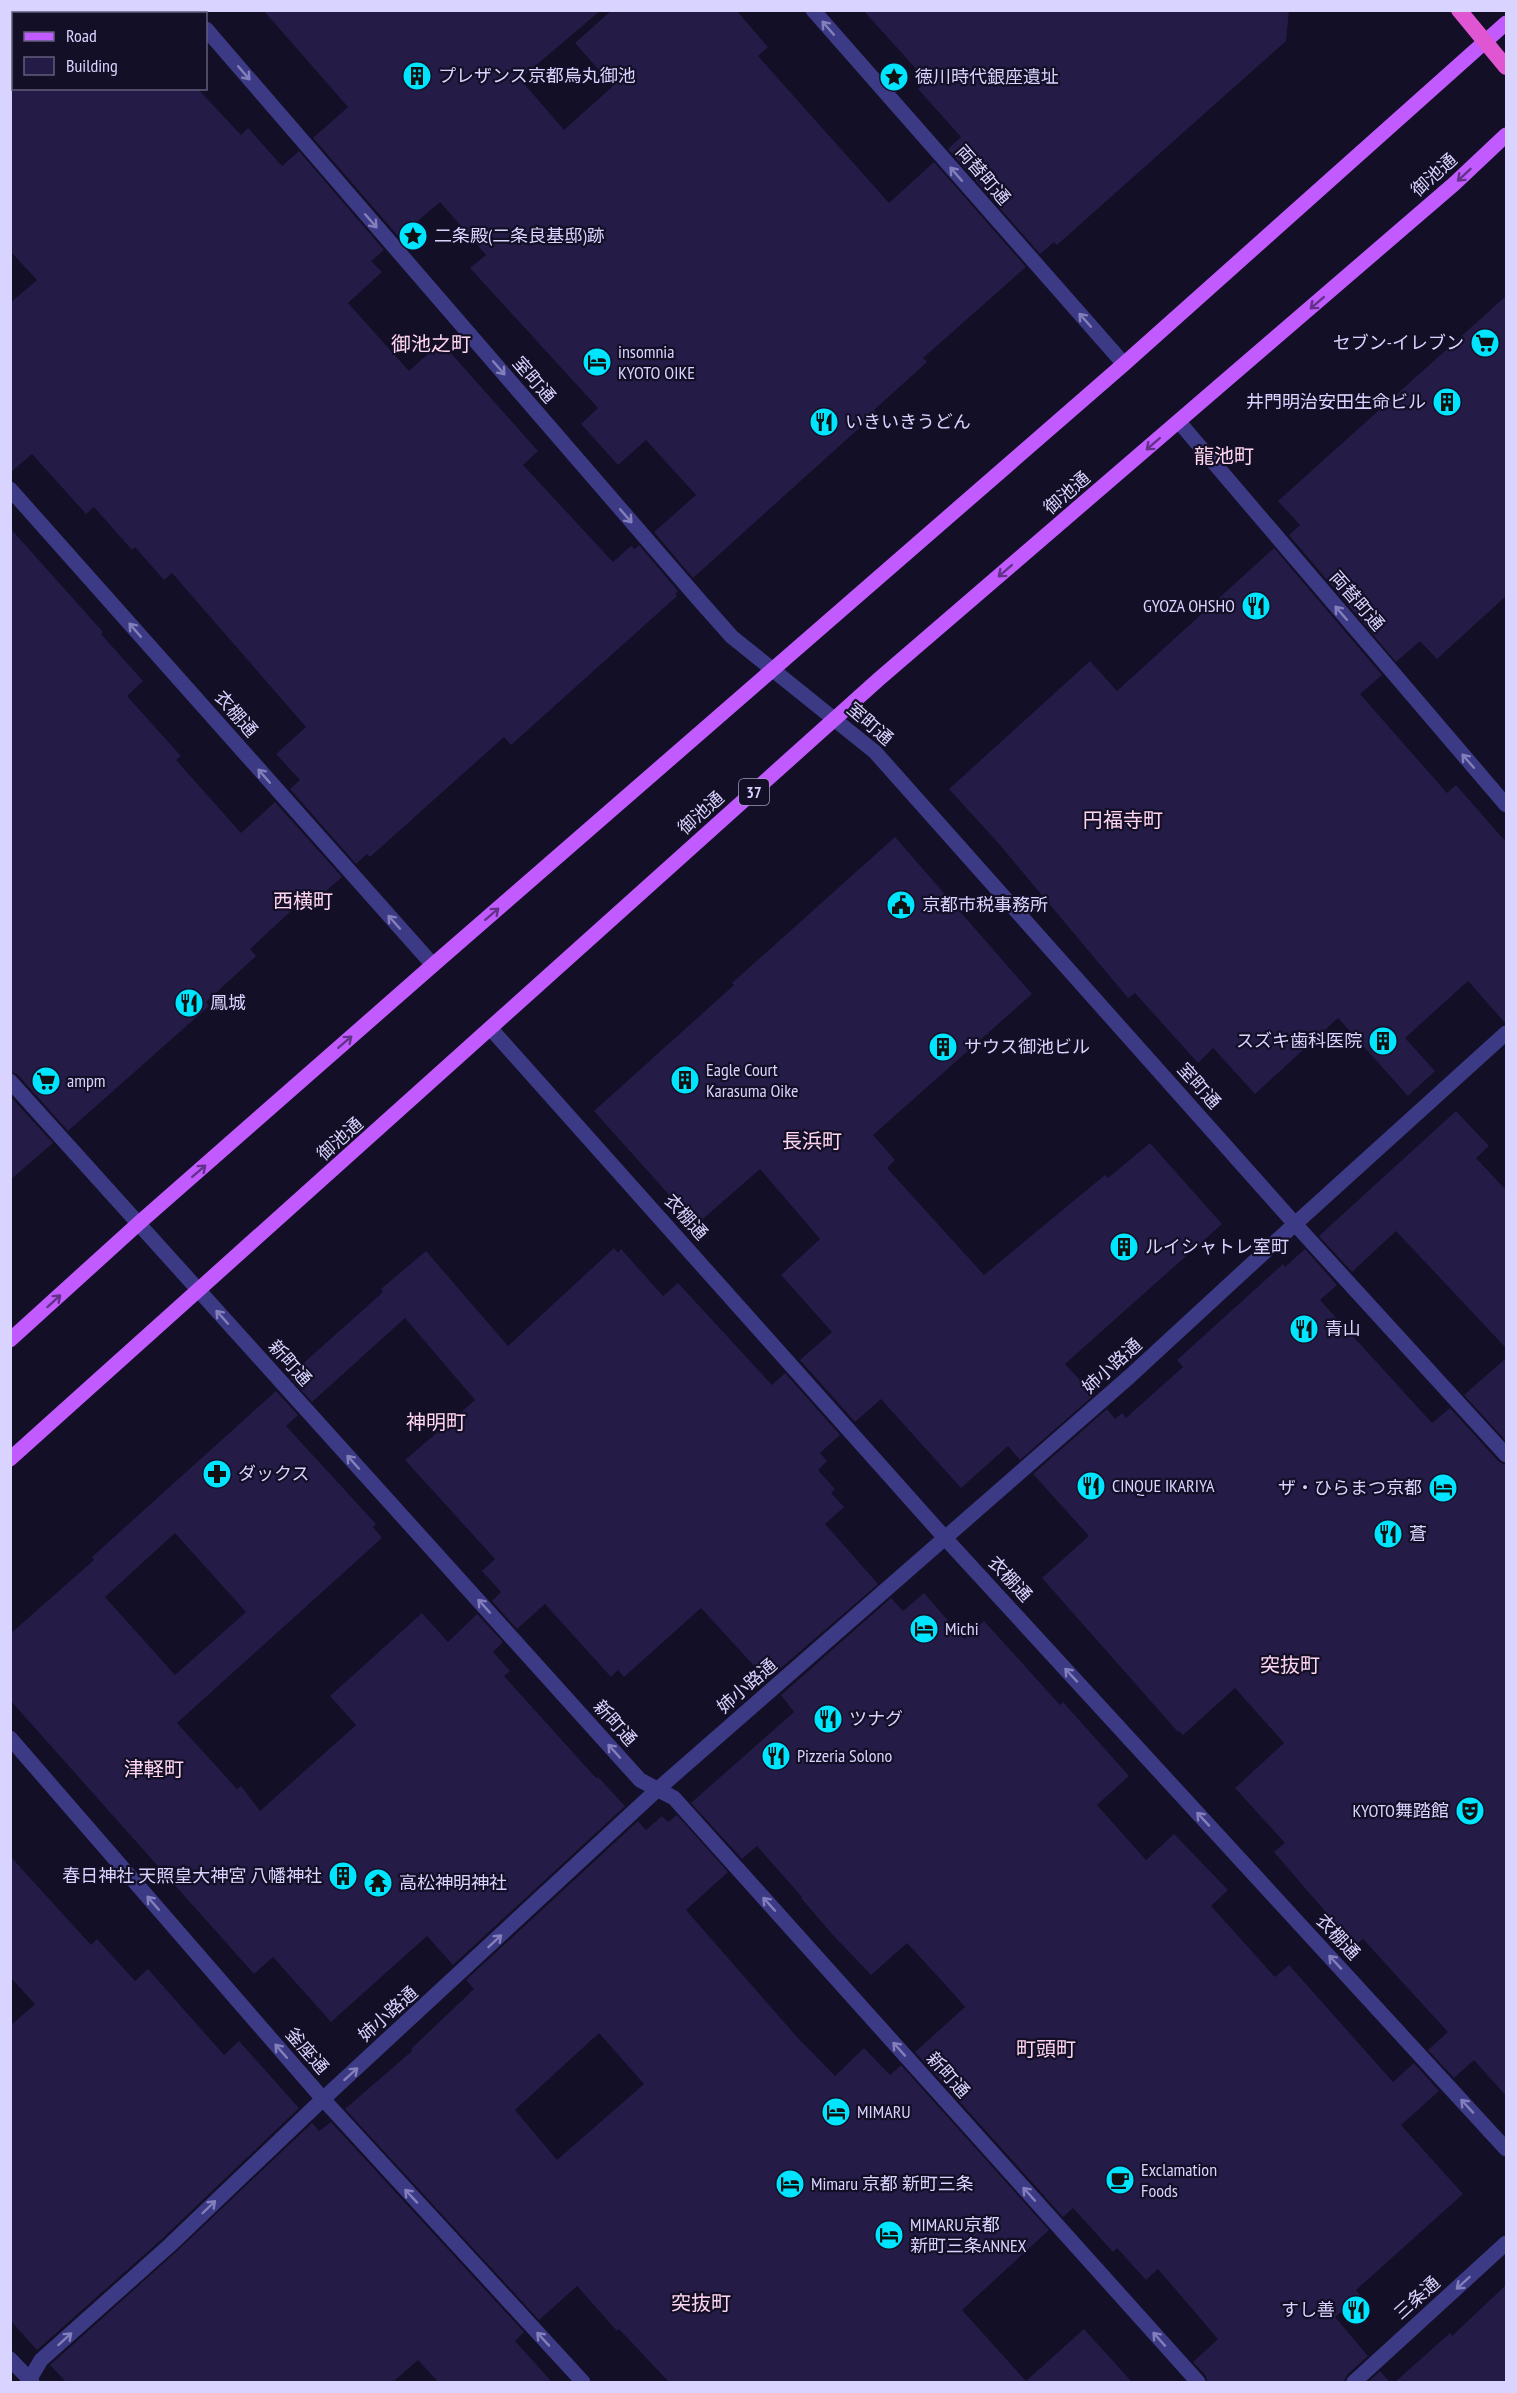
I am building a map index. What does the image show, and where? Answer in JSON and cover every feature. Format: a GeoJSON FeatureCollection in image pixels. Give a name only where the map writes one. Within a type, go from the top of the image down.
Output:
{"type":"FeatureCollection","features":[{"type":"Feature","properties":{"kind":"highway"},"geometry":{"type":"LineString","coordinates":[[1460,10],[1506,67]]}},
{"type":"Feature","properties":{"kind":"main road"},"geometry":{"type":"LineString","coordinates":[[10,1340],[139,1223],[433,965],[1124,364],[1506,23]]}},
{"type":"Feature","properties":{"kind":"main road","name":"御池通"},"geometry":{"type":"LineString","coordinates":[[10,1459],[835,719],[1445,192],[1506,135]]}},
{"type":"Feature","properties":{"kind":"street","name":"両替町通"},"geometry":{"type":"LineString","coordinates":[[813,10],[1124,364]]}},
{"type":"Feature","properties":{"kind":"street","name":"室町通"},"geometry":{"type":"LineString","coordinates":[[207,30],[732,637],[875,752],[911,790],[1295,1224],[1506,1455]]}},
{"type":"Feature","properties":{"kind":"street","name":"両替町通"},"geometry":{"type":"LineString","coordinates":[[1179,422],[1506,805]]}},
{"type":"Feature","properties":{"kind":"street","name":"衣棚通"},"geometry":{"type":"LineString","coordinates":[[10,489],[433,965]]}},
{"type":"Feature","properties":{"kind":"street","name":"衣棚通"},"geometry":{"type":"LineString","coordinates":[[491,1029],[945,1538],[1506,2149]]}},
{"type":"Feature","properties":{"kind":"street","name":"姉小路通"},"geometry":{"type":"LineString","coordinates":[[30,2381],[41,2360],[170,2245],[323,2099],[658,1789],[1129,1377],[1506,1034]]}},
{"type":"Feature","properties":{"kind":"street","name":"新町通"},"geometry":{"type":"LineString","coordinates":[[10,1081],[640,1780],[674,1798],[1198,2382]]}},
{"type":"Feature","properties":{"kind":"street","name":"釜座通"},"geometry":{"type":"LineString","coordinates":[[10,1738],[323,2099],[583,2382]]}},
{"type":"Feature","properties":{"kind":"street","name":"三条通"},"geometry":{"type":"LineString","coordinates":[[1354,2382],[1506,2243]]}},
{"type":"Feature","properties":{"kind":"street"},"geometry":{"type":"LineString","coordinates":[[10,2359],[30,2381]]}},
{"type":"Feature","properties":{"kind":"building"},"geometry":{"type":"Polygon","coordinates":[[[263,10],[601,10],[520,79],[564,130],[613,86],[575,43],[612,10],[736,10],[768,47],[758,56],[889,203],[934,162],[1026,267],[923,358],[927,362],[874,410],[876,413],[693,578],[654,532],[696,495],[646,440],[618,465],[581,424],[598,408],[470,268],[486,255],[440,202],[399,237],[313,138],[348,107],[263,10]]]}},
{"type":"Feature","properties":{"kind":"building"},"geometry":{"type":"Polygon","coordinates":[[[863,10],[1289,10],[1286,41],[1057,245],[1054,242],[1040,254],[948,149],[961,137],[918,89],[927,81],[863,10]]]}},
{"type":"Feature","properties":{"kind":"building"},"geometry":{"type":"Polygon","coordinates":[[[10,88],[12,90],[199,90],[241,135],[248,128],[282,166],[299,151],[384,250],[371,261],[382,272],[348,303],[409,371],[441,342],[538,451],[523,465],[613,562],[631,546],[635,549],[639,545],[678,591],[675,594],[677,596],[511,745],[504,737],[370,857],[367,854],[356,864],[290,789],[300,780],[276,754],[306,727],[172,573],[164,580],[135,547],[132,550],[94,507],[86,514],[32,454],[10,473],[10,303],[37,280],[10,251],[10,88]]]}},
{"type":"Feature","properties":{"kind":"building","name":"井門明治安田生命ビル"},"geometry":{"type":"Polygon","coordinates":[[[1506,296],[1506,596],[1437,659],[1420,641],[1396,662],[1289,535],[1300,525],[1278,501],[1506,296]]]}},
{"type":"Feature","properties":{"kind":"building"},"geometry":{"type":"Polygon","coordinates":[[[10,528],[103,632],[101,634],[143,681],[127,696],[181,756],[176,760],[241,833],[275,802],[342,877],[310,905],[304,899],[250,949],[256,956],[206,1002],[209,1006],[68,1131],[17,1074],[10,1072],[10,528]]]}},
{"type":"Feature","properties":{"kind":"building"},"geometry":{"type":"Polygon","coordinates":[[[1274,548],[1382,675],[1360,694],[1447,793],[1456,785],[1506,842],[1506,1024],[1468,981],[1405,1038],[1435,1071],[1408,1096],[1338,1018],[1255,1094],[1213,1048],[1198,1063],[1135,993],[1128,998],[1000,845],[949,789],[1090,661],[1117,691],[1274,548]]]}},
{"type":"Feature","properties":{"kind":"building"},"geometry":{"type":"Polygon","coordinates":[[[895,837],[1032,994],[873,1135],[895,1160],[887,1168],[984,1275],[1105,1175],[1108,1178],[1150,1143],[1222,1224],[1065,1364],[1094,1395],[1020,1460],[1008,1446],[961,1488],[881,1399],[855,1422],[800,1360],[832,1332],[781,1275],[820,1239],[760,1169],[696,1225],[594,1111],[895,837]]]}},
{"type":"Feature","properties":{"kind":"building"},"geometry":{"type":"Polygon","coordinates":[[[10,1096],[53,1143],[10,1180],[10,1096]]]}},
{"type":"Feature","properties":{"kind":"building"},"geometry":{"type":"Polygon","coordinates":[[[1456,1111],[1489,1146],[1476,1158],[1506,1190],[1506,1348],[1396,1231],[1352,1272],[1319,1236],[1456,1111]]]}},
{"type":"Feature","properties":{"kind":"building"},"geometry":{"type":"Polygon","coordinates":[[[614,1248],[618,1253],[621,1249],[663,1296],[678,1283],[772,1385],[785,1373],[840,1435],[820,1453],[827,1461],[818,1470],[835,1489],[831,1493],[844,1507],[825,1524],[878,1584],[767,1680],[701,1608],[624,1677],[618,1670],[611,1677],[545,1604],[517,1629],[492,1601],[501,1592],[482,1571],[495,1559],[405,1460],[475,1400],[405,1318],[312,1402],[290,1378],[299,1370],[297,1369],[383,1292],[381,1289],[426,1251],[508,1346],[614,1248]]]}},
{"type":"Feature","properties":{"kind":"building"},"geometry":{"type":"Polygon","coordinates":[[[1305,1249],[1337,1285],[1320,1300],[1432,1423],[1450,1408],[1499,1462],[1506,1465],[1506,2096],[1474,2060],[1454,2078],[1428,2050],[1448,2032],[1363,1939],[1355,1946],[1274,1852],[1285,1843],[1235,1788],[1284,1743],[1235,1688],[1183,1735],[1042,1578],[1089,1536],[1033,1474],[1107,1409],[1115,1419],[1122,1413],[1126,1418],[1183,1367],[1177,1360],[1283,1264],[1285,1267],[1305,1249]]]}},
{"type":"Feature","properties":{"kind":"building"},"geometry":{"type":"Polygon","coordinates":[[[1506,1358],[1506,1441],[1464,1395],[1506,1358]]]}},
{"type":"Feature","properties":{"kind":"building"},"geometry":{"type":"Polygon","coordinates":[[[276,1391],[298,1415],[286,1426],[376,1524],[373,1527],[382,1538],[177,1723],[237,1789],[241,1786],[260,1811],[356,1725],[330,1696],[422,1613],[448,1642],[477,1614],[503,1642],[493,1652],[510,1671],[504,1676],[596,1778],[598,1777],[625,1806],[453,1965],[427,1936],[331,2022],[273,1957],[254,1974],[10,1700],[10,1634],[94,1560],[92,1557],[276,1391]],[[175,1533],[105,1597],[175,1675],[246,1612],[175,1533]]]}},
{"type":"Feature","properties":{"kind":"building"},"geometry":{"type":"Polygon","coordinates":[[[924,1593],[964,1639],[984,1621],[1060,1705],[1063,1702],[1129,1776],[1097,1805],[1146,1860],[1174,1834],[1228,1890],[1211,1906],[1275,1977],[1289,1965],[1393,2082],[1414,2063],[1439,2091],[1401,2125],[1463,2194],[1356,2290],[1361,2296],[1335,2317],[1368,2356],[1347,2375],[1344,2382],[1207,2382],[1206,2376],[1193,2362],[1218,2339],[1158,2269],[1146,2280],[1117,2248],[1113,2252],[1073,2208],[1063,2217],[915,2052],[965,2007],[943,1982],[907,1943],[871,1975],[832,1934],[757,1846],[742,1859],[691,1803],[794,1712],[781,1695],[891,1598],[903,1611],[924,1593]]]}},
{"type":"Feature","properties":{"kind":"building"},"geometry":{"type":"Polygon","coordinates":[[[677,1815],[728,1872],[686,1910],[797,2037],[835,2076],[864,2048],[890,2075],[901,2065],[1049,2230],[962,2310],[1026,2381],[1084,2329],[1132,2382],[669,2382],[619,2329],[617,2331],[577,2286],[539,2320],[345,2109],[412,2051],[411,2049],[474,1989],[466,1980],[638,1821],[646,1830],[662,1816],[668,1822],[677,1815]],[[599,2033],[515,2110],[557,2160],[644,2084],[599,2033]]]}},
{"type":"Feature","properties":{"kind":"building"},"geometry":{"type":"Polygon","coordinates":[[[10,1856],[91,1945],[97,1939],[135,1981],[148,1969],[224,2055],[239,2041],[299,2108],[163,2238],[37,2350],[10,2320],[10,2026],[35,2004],[10,1977],[10,1856]]]}},
{"type":"Feature","properties":{"kind":"building"},"geometry":{"type":"Polygon","coordinates":[[[331,2122],[524,2332],[515,2341],[552,2382],[438,2382],[418,2360],[393,2382],[66,2382],[50,2365],[176,2252],[312,2123],[319,2131],[331,2122]]]}},
{"type":"Feature","properties":{"kind":"building"},"geometry":{"type":"Polygon","coordinates":[[[1506,2285],[1506,2382],[1395,2382],[1450,2333],[1452,2336],[1506,2285]]]}},
{"type":"Feature","properties":{"kind":"building"},"geometry":{"type":"Polygon","coordinates":[[[1380,2371],[1390,2382],[1368,2382],[1380,2371]]]}},
{"type":"Feature","properties":{"kind":"place","name":"プレザンス京都烏丸御池"},"geometry":{"type":"Point","coordinates":[417,76]}},
{"type":"Feature","properties":{"kind":"place","name":"徳川時代銀座遺址"},"geometry":{"type":"Point","coordinates":[894,77]}},
{"type":"Feature","properties":{"kind":"place","name":"二条殿(二条良基邸)跡"},"geometry":{"type":"Point","coordinates":[413,236]}},
{"type":"Feature","properties":{"kind":"place","name":"セブン-イレブン"},"geometry":{"type":"Point","coordinates":[1485,343]}},
{"type":"Feature","properties":{"kind":"place","name":"insomnia KYOTO OIKE"},"geometry":{"type":"Point","coordinates":[597,362]}},
{"type":"Feature","properties":{"kind":"place","name":"井門明治安田生命ビル"},"geometry":{"type":"Point","coordinates":[1447,402]}},
{"type":"Feature","properties":{"kind":"place","name":"いきいきうどん"},"geometry":{"type":"Point","coordinates":[824,422]}},
{"type":"Feature","properties":{"kind":"place","name":"GYOZA OHSHO"},"geometry":{"type":"Point","coordinates":[1256,606]}},
{"type":"Feature","properties":{"kind":"place","name":"京都市税事務所"},"geometry":{"type":"Point","coordinates":[901,905]}},
{"type":"Feature","properties":{"kind":"place","name":"鳳城"},"geometry":{"type":"Point","coordinates":[189,1003]}},
{"type":"Feature","properties":{"kind":"place","name":"スズキ歯科医院"},"geometry":{"type":"Point","coordinates":[1383,1041]}},
{"type":"Feature","properties":{"kind":"place","name":"サウス御池ビル"},"geometry":{"type":"Point","coordinates":[943,1047]}},
{"type":"Feature","properties":{"kind":"place","name":"Eagle Court Karasuma Oike"},"geometry":{"type":"Point","coordinates":[685,1080]}},
{"type":"Feature","properties":{"kind":"place","name":"ampm"},"geometry":{"type":"Point","coordinates":[46,1081]}},
{"type":"Feature","properties":{"kind":"place","name":"ルイシャトレ室町"},"geometry":{"type":"Point","coordinates":[1124,1247]}},
{"type":"Feature","properties":{"kind":"place","name":"青山"},"geometry":{"type":"Point","coordinates":[1304,1329]}},
{"type":"Feature","properties":{"kind":"place","name":"ダックス"},"geometry":{"type":"Point","coordinates":[217,1474]}},
{"type":"Feature","properties":{"kind":"place","name":"CINQUE IKARIYA"},"geometry":{"type":"Point","coordinates":[1091,1486]}},
{"type":"Feature","properties":{"kind":"place","name":"ザ・ひらまつ京都"},"geometry":{"type":"Point","coordinates":[1443,1488]}},
{"type":"Feature","properties":{"kind":"place","name":"蒼"},"geometry":{"type":"Point","coordinates":[1388,1534]}},
{"type":"Feature","properties":{"kind":"place","name":"Michi"},"geometry":{"type":"Point","coordinates":[924,1629]}},
{"type":"Feature","properties":{"kind":"place","name":"ツナグ"},"geometry":{"type":"Point","coordinates":[828,1719]}},
{"type":"Feature","properties":{"kind":"place","name":"Pizzeria Solono"},"geometry":{"type":"Point","coordinates":[776,1756]}},
{"type":"Feature","properties":{"kind":"place","name":"KYOTO舞踏館"},"geometry":{"type":"Point","coordinates":[1470,1811]}},
{"type":"Feature","properties":{"kind":"place","name":"春日神社 天照皇大神宮 八幡神社"},"geometry":{"type":"Point","coordinates":[343,1876]}},
{"type":"Feature","properties":{"kind":"place","name":"高松神明神社"},"geometry":{"type":"Point","coordinates":[378,1883]}},
{"type":"Feature","properties":{"kind":"place","name":"MIMARU"},"geometry":{"type":"Point","coordinates":[836,2112]}},
{"type":"Feature","properties":{"kind":"place","name":"Exclamation Foods"},"geometry":{"type":"Point","coordinates":[1120,2180]}},
{"type":"Feature","properties":{"kind":"place","name":"Mimaru 京都 新町三条"},"geometry":{"type":"Point","coordinates":[790,2184]}},
{"type":"Feature","properties":{"kind":"place","name":"MIMARU京都 新町三条ANNEX"},"geometry":{"type":"Point","coordinates":[889,2235]}},
{"type":"Feature","properties":{"kind":"place","name":"すし善"},"geometry":{"type":"Point","coordinates":[1356,2310]}},
{"type":"Feature","properties":{"kind":"district","name":"御池之町"},"geometry":{"type":"Point","coordinates":[431,344]}},
{"type":"Feature","properties":{"kind":"district","name":"龍池町"},"geometry":{"type":"Point","coordinates":[1224,456]}},
{"type":"Feature","properties":{"kind":"district","name":"円福寺町"},"geometry":{"type":"Point","coordinates":[1123,820]}},
{"type":"Feature","properties":{"kind":"district","name":"西横町"},"geometry":{"type":"Point","coordinates":[303,901]}},
{"type":"Feature","properties":{"kind":"district","name":"長浜町"},"geometry":{"type":"Point","coordinates":[812,1141]}},
{"type":"Feature","properties":{"kind":"district","name":"神明町"},"geometry":{"type":"Point","coordinates":[436,1422]}},
{"type":"Feature","properties":{"kind":"district","name":"突抜町"},"geometry":{"type":"Point","coordinates":[1290,1665]}},
{"type":"Feature","properties":{"kind":"district","name":"津軽町"},"geometry":{"type":"Point","coordinates":[154,1769]}},
{"type":"Feature","properties":{"kind":"district","name":"町頭町"},"geometry":{"type":"Point","coordinates":[1046,2049]}},
{"type":"Feature","properties":{"kind":"district","name":"突抜町"},"geometry":{"type":"Point","coordinates":[701,2303]}}]}
